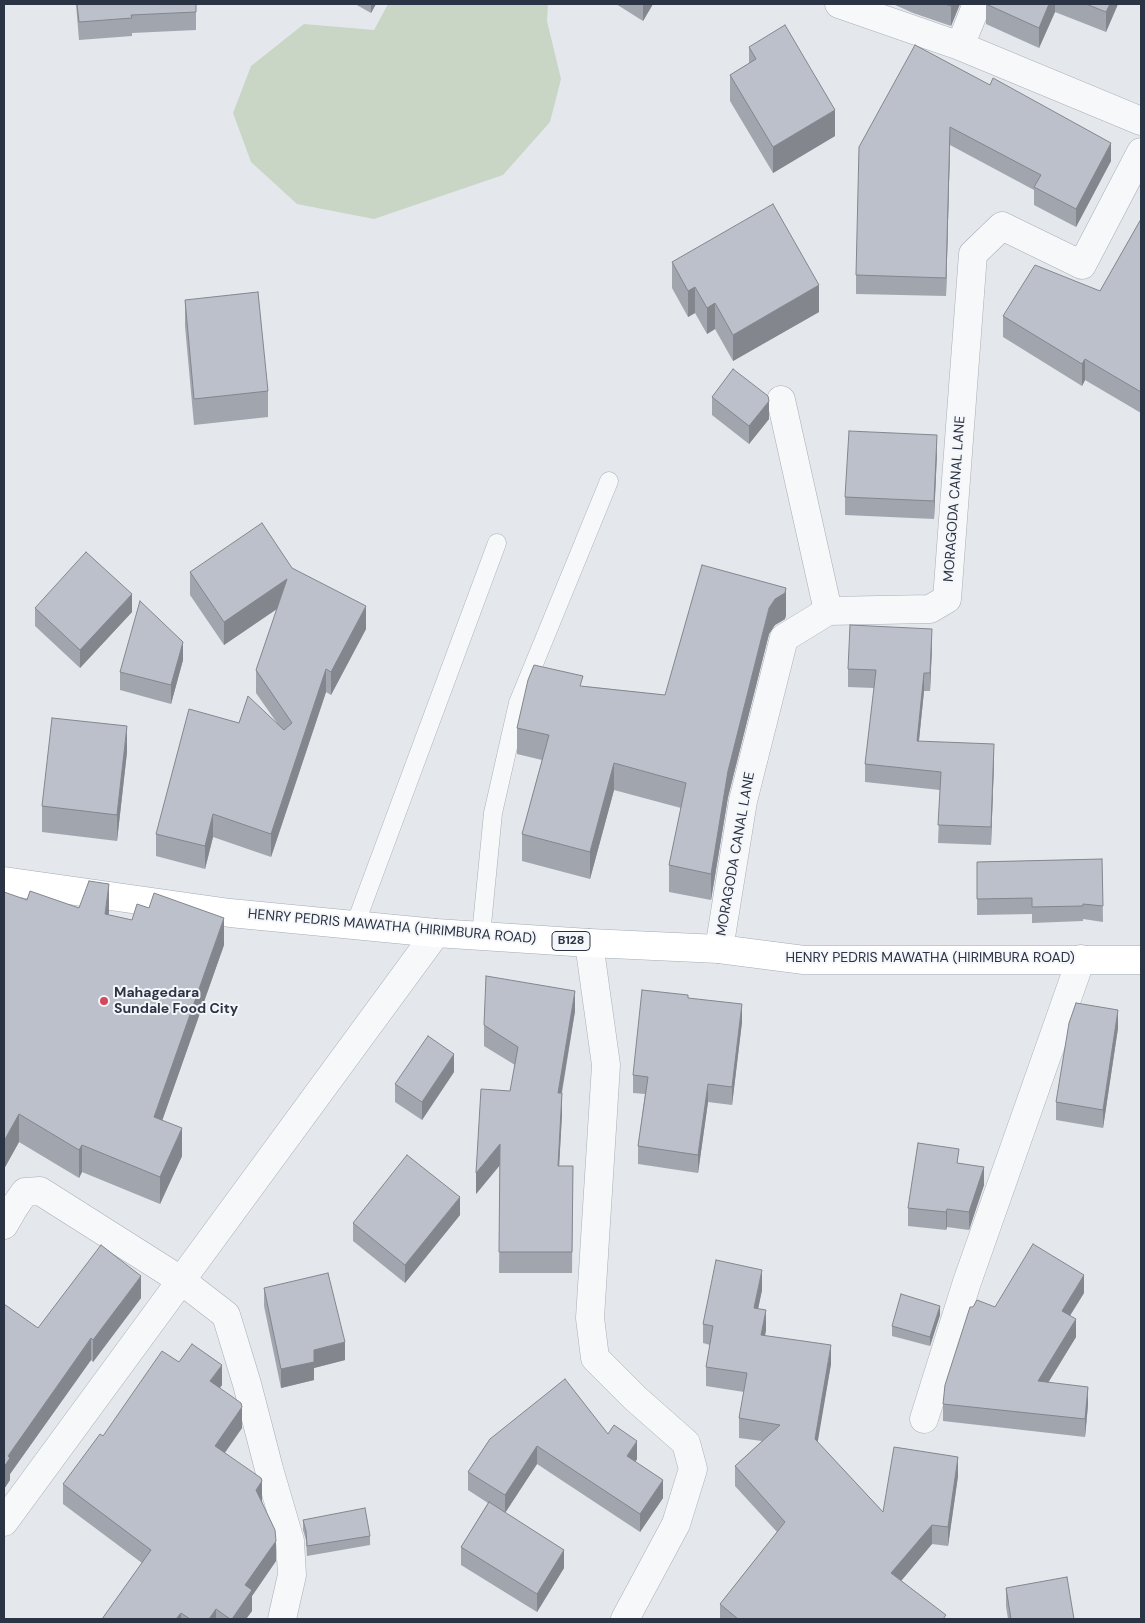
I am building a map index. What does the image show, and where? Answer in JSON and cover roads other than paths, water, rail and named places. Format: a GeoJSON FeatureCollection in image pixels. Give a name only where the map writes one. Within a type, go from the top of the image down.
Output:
{"type":"FeatureCollection","features":[{"type":"Feature","properties":{"kind":"main road","name":"HENRY PEDRIS MAWATHA (HIRIMBURA ROAD)"},"geometry":{"type":"LineString","coordinates":[[4,881],[230,913],[436,933],[719,949],[804,960],[1141,960]]}},
{"type":"Feature","properties":{"kind":"street"},"geometry":{"type":"LineString","coordinates":[[839,4],[960,46],[1141,121]]}},
{"type":"Feature","properties":{"kind":"street"},"geometry":{"type":"LineString","coordinates":[[960,46],[977,4]]}},
{"type":"Feature","properties":{"kind":"street","name":"MORAGODA CANAL LANE"},"geometry":{"type":"LineString","coordinates":[[719,949],[743,801],[784,638],[828,611],[930,609],[947,599],[973,254],[1002,226],[1082,266],[1141,152]]}},
{"type":"Feature","properties":{"kind":"street"},"geometry":{"type":"LineString","coordinates":[[780,400],[828,611]]}},
{"type":"Feature","properties":{"kind":"street"},"geometry":{"type":"LineString","coordinates":[[4,1522],[436,933]]}},
{"type":"Feature","properties":{"kind":"street"},"geometry":{"type":"LineString","coordinates":[[589,943],[606,1065],[590,1318],[595,1358],[635,1398],[686,1444],[693,1469],[676,1524],[625,1619]]}},
{"type":"Feature","properties":{"kind":"street"},"geometry":{"type":"LineString","coordinates":[[924,1419],[967,1282],[1081,959]]}},
{"type":"Feature","properties":{"kind":"street"},"geometry":{"type":"LineString","coordinates":[[4,1225],[25,1192],[40,1191],[182,1281],[226,1314],[290,1541],[292,1575],[282,1619]]}},
{"type":"Feature","properties":{"kind":"lane"},"geometry":{"type":"LineString","coordinates":[[481,935],[493,812],[518,703],[609,481]]}},
{"type":"Feature","properties":{"kind":"lane"},"geometry":{"type":"LineString","coordinates":[[355,925],[497,543]]}},
{"type":"Feature","properties":{"kind":"place","name":"Mahagedara Sundale Food City"},"geometry":{"type":"Point","coordinates":[104,1001]}}]}
